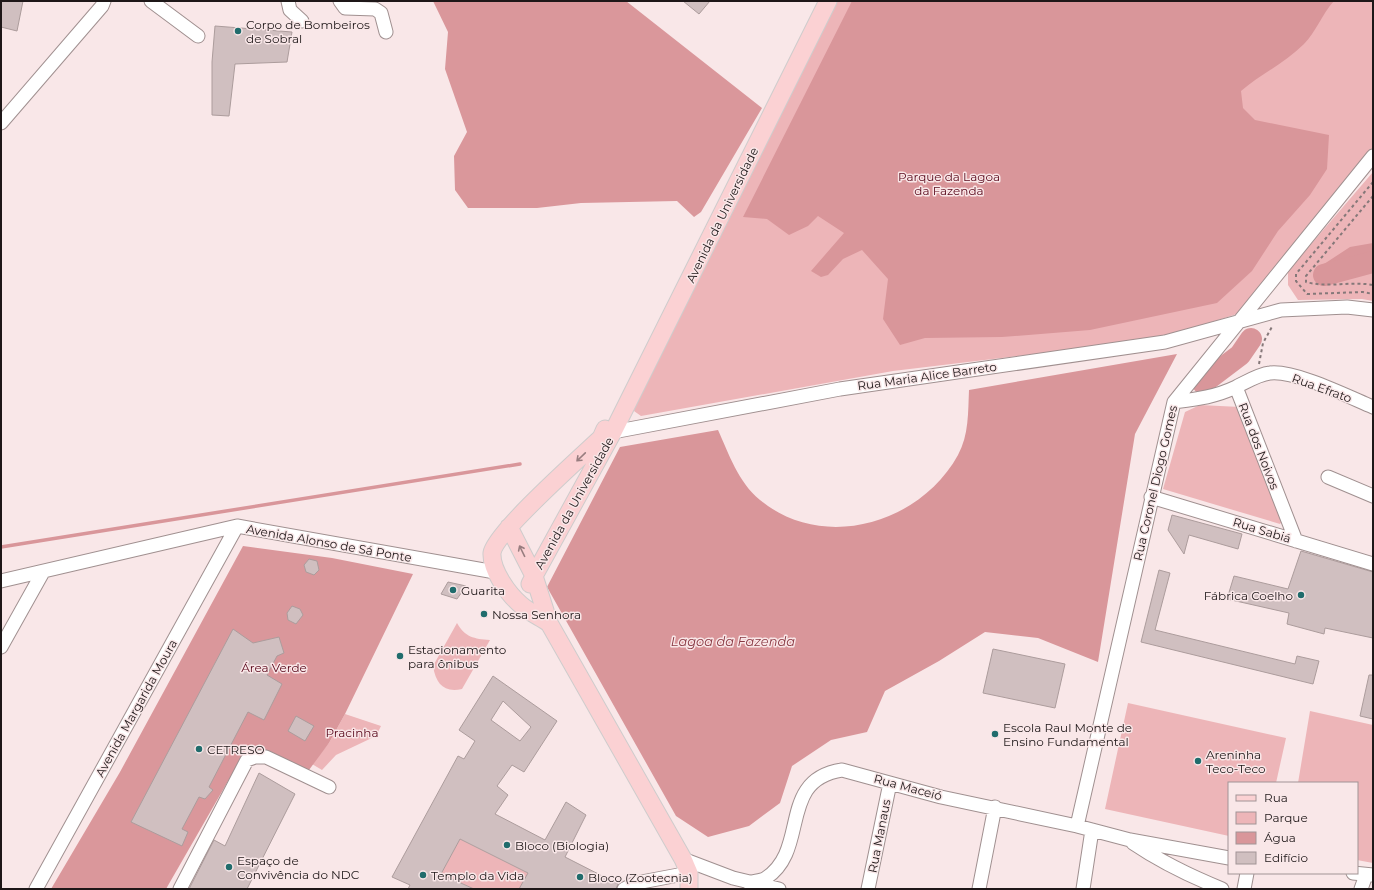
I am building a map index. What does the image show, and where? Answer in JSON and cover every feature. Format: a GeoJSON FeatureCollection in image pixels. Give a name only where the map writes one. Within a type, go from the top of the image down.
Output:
{"type":"FeatureCollection","features":[{"type":"Feature","properties":{"kind":"main road","name":"Avenida da Universidade"},"geometry":{"type":"LineString","coordinates":[[549,623],[520,605],[495,572],[492,554],[494,546],[510,527],[600,438],[818,1]]}},
{"type":"Feature","properties":{"kind":"main road","name":"Avenida da Universidade"},"geometry":{"type":"LineString","coordinates":[[549,623],[534,576],[613,432],[828,1]]}},
{"type":"Feature","properties":{"kind":"main road"},"geometry":{"type":"LineString","coordinates":[[510,527],[534,576],[520,605]]}},
{"type":"Feature","properties":{"kind":"main road"},"geometry":{"type":"LineString","coordinates":[[549,623],[687,874]]}},
{"type":"Feature","properties":{"kind":"street"},"geometry":{"type":"LineString","coordinates":[[151,1],[198,36]]}},
{"type":"Feature","properties":{"kind":"street"},"geometry":{"type":"LineString","coordinates":[[288,1],[290,10],[302,21]]}},
{"type":"Feature","properties":{"kind":"street"},"geometry":{"type":"LineString","coordinates":[[340,1],[344,8],[375,9],[381,13],[386,32]]}},
{"type":"Feature","properties":{"kind":"street"},"geometry":{"type":"LineString","coordinates":[[1,123],[106,3]]}},
{"type":"Feature","properties":{"kind":"street","name":"Rua Coronel Diogo Gomes"},"geometry":{"type":"LineString","coordinates":[[1076,826],[1174,402],[1373,156]]}},
{"type":"Feature","properties":{"kind":"street","name":"Rua Maria Alice Barreto"},"geometry":{"type":"LineString","coordinates":[[613,432],[840,389],[1166,342],[1240,320],[1281,310],[1347,307],[1373,310]]}},
{"type":"Feature","properties":{"kind":"street","name":"Rua dos Noivos"},"geometry":{"type":"LineString","coordinates":[[1270,373],[1257,377],[1236,387],[1296,541]]}},
{"type":"Feature","properties":{"kind":"street","name":"Rua Efrato"},"geometry":{"type":"LineString","coordinates":[[1270,373],[1285,374],[1325,386],[1373,407]]}},
{"type":"Feature","properties":{"kind":"street"},"geometry":{"type":"LineString","coordinates":[[1174,402],[1205,398],[1221,394],[1236,387]]}},
{"type":"Feature","properties":{"kind":"street"},"geometry":{"type":"LineString","coordinates":[[1328,477],[1373,496]]}},
{"type":"Feature","properties":{"kind":"street","name":"Rua Sabiá"},"geometry":{"type":"LineString","coordinates":[[1151,497],[1373,564]]}},
{"type":"Feature","properties":{"kind":"street","name":"Avenida Alonso de Sá Ponte"},"geometry":{"type":"LineString","coordinates":[[1,581],[237,526],[495,572]]}},
{"type":"Feature","properties":{"kind":"street","name":"Avenida Margarida Moura"},"geometry":{"type":"LineString","coordinates":[[36,889],[237,526]]}},
{"type":"Feature","properties":{"kind":"street"},"geometry":{"type":"LineString","coordinates":[[1,647],[43,572]]}},
{"type":"Feature","properties":{"kind":"street"},"geometry":{"type":"LineString","coordinates":[[180,889],[247,760],[255,757],[266,757],[329,787]]}},
{"type":"Feature","properties":{"kind":"street","name":"Rua Maceió"},"geometry":{"type":"LineString","coordinates":[[749,883],[765,878],[777,868],[785,856],[803,796],[808,786],[817,777],[829,772],[842,770],[942,797],[995,807],[1130,840],[1228,858]]}},
{"type":"Feature","properties":{"kind":"street","name":"Rua Manaus"},"geometry":{"type":"LineString","coordinates":[[868,889],[890,783]]}},
{"type":"Feature","properties":{"kind":"street"},"geometry":{"type":"LineString","coordinates":[[979,889],[995,807]]}},
{"type":"Feature","properties":{"kind":"street"},"geometry":{"type":"LineString","coordinates":[[1083,889],[1092,830]]}},
{"type":"Feature","properties":{"kind":"street","name":"Rua Maceió"},"geometry":{"type":"LineString","coordinates":[[1130,840],[1152,856],[1178,870],[1222,889]]}},
{"type":"Feature","properties":{"kind":"street"},"geometry":{"type":"LineString","coordinates":[[624,889],[636,883],[687,874],[717,873],[749,883],[779,889]]}},
{"type":"Feature","properties":{"kind":"street"},"geometry":{"type":"LineString","coordinates":[[1244,889],[1247,874]]}},
{"type":"Feature","properties":{"kind":"street"},"geometry":{"type":"LineString","coordinates":[[1358,874],[1370,875],[1362,889]]}},
{"type":"Feature","properties":{"kind":"path"},"geometry":{"type":"LineString","coordinates":[[1373,182],[1296,274],[1296,281],[1307,294],[1363,292],[1373,294]]}},
{"type":"Feature","properties":{"kind":"path"},"geometry":{"type":"LineString","coordinates":[[1373,196],[1306,276],[1306,282],[1318,285],[1362,283],[1373,285]]}},
{"type":"Feature","properties":{"kind":"path"},"geometry":{"type":"LineString","coordinates":[[1257,377],[1263,344],[1281,310]]}},
{"type":"Feature","properties":{"kind":"green space"},"geometry":{"type":"Polygon","coordinates":[[[433,1],[626,1],[762,108],[701,212],[694,217],[677,201],[581,203],[537,208],[468,208],[455,190],[454,156],[467,132],[445,69],[448,32],[433,1]]]}},
{"type":"Feature","properties":{"kind":"green space","name":"Parque da Lagoa da Fazenda"},"geometry":{"type":"Polygon","coordinates":[[[833,1],[1373,1],[1373,148],[1240,313],[1159,339],[893,371],[641,416],[634,411],[636,401],[833,1]]]}},
{"type":"Feature","properties":{"kind":"green space"},"geometry":{"type":"Polygon","coordinates":[[[1373,172],[1373,301],[1362,299],[1298,300],[1288,285],[1288,271],[1373,172]]]}},
{"type":"Feature","properties":{"kind":"green space"},"geometry":{"type":"Polygon","coordinates":[[[1200,405],[1240,407],[1284,519],[1280,524],[1163,489],[1185,412],[1200,405]]]}},
{"type":"Feature","properties":{"kind":"green space","name":"Área Verde"},"geometry":{"type":"Polygon","coordinates":[[[243,546],[332,558],[413,574],[345,714],[329,743],[306,774],[247,748],[166,889],[51,889],[120,772],[243,546]]]}},
{"type":"Feature","properties":{"kind":"green space"},"geometry":{"type":"Polygon","coordinates":[[[457,623],[463,631],[470,636],[490,640],[462,689],[450,690],[442,686],[436,678],[433,666],[457,623]]]}},
{"type":"Feature","properties":{"kind":"green space","name":"Areninha Teco-Teco"},"geometry":{"type":"Polygon","coordinates":[[[1128,703],[1286,738],[1276,782],[1228,782],[1228,836],[1105,809],[1128,703]]]}},
{"type":"Feature","properties":{"kind":"green space"},"geometry":{"type":"Polygon","coordinates":[[[1310,711],[1373,725],[1373,863],[1358,860],[1358,782],[1298,782],[1310,711]]]}},
{"type":"Feature","properties":{"kind":"green space","name":"Pracinha"},"geometry":{"type":"Polygon","coordinates":[[[345,714],[381,726],[376,736],[336,755],[322,770],[312,764],[329,743],[345,714]]]}},
{"type":"Feature","properties":{"kind":"green space"},"geometry":{"type":"Polygon","coordinates":[[[460,839],[528,873],[519,889],[474,889],[441,874],[460,839]]]}},
{"type":"Feature","properties":{"kind":"water","name":"Parque da Lagoa da Fazenda"},"geometry":{"type":"Polygon","coordinates":[[[852,1],[1334,1],[1312,34],[1297,51],[1241,91],[1243,108],[1255,120],[1329,135],[1327,169],[1310,195],[1278,231],[1252,271],[1217,303],[1090,330],[1002,337],[925,338],[900,345],[883,319],[888,279],[862,250],[843,259],[828,275],[821,277],[811,271],[844,233],[818,216],[808,226],[789,235],[767,219],[743,217],[852,1]]]}},
{"type":"Feature","properties":{"kind":"water"},"geometry":{"type":"Polygon","coordinates":[[[1373,243],[1373,273],[1332,273],[1324,264],[1350,247],[1373,243]]]}},
{"type":"Feature","properties":{"kind":"water","name":"Lagoa da Fazenda"},"geometry":{"type":"Polygon","coordinates":[[[1177,354],[1135,434],[1098,662],[1038,638],[985,632],[939,661],[885,691],[867,732],[831,740],[792,766],[780,803],[749,826],[708,837],[676,816],[547,587],[620,447],[718,430],[730,458],[752,493],[785,516],[812,525],[840,527],[868,523],[895,513],[920,498],[941,479],[962,447],[967,423],[969,390],[1177,354]]]}},
{"type":"Feature","properties":{"kind":"building"},"geometry":{"type":"Polygon","coordinates":[[[1,1],[23,1],[17,31],[1,27],[1,1]]]}},
{"type":"Feature","properties":{"kind":"building"},"geometry":{"type":"Polygon","coordinates":[[[683,1],[710,1],[699,14],[683,1]]]}},
{"type":"Feature","properties":{"kind":"building"},"geometry":{"type":"Polygon","coordinates":[[[215,26],[292,32],[287,62],[235,64],[229,116],[212,115],[212,62],[215,26]]]}},
{"type":"Feature","properties":{"kind":"building"},"geometry":{"type":"Polygon","coordinates":[[[1172,515],[1242,534],[1238,549],[1189,535],[1184,554],[1168,530],[1172,515]]]}},
{"type":"Feature","properties":{"kind":"building","name":"Fábrica Coelho"},"geometry":{"type":"Polygon","coordinates":[[[1301,551],[1373,572],[1373,638],[1325,628],[1324,634],[1287,624],[1289,613],[1227,599],[1234,576],[1288,589],[1301,551]]]}},
{"type":"Feature","properties":{"kind":"building"},"geometry":{"type":"Polygon","coordinates":[[[309,559],[317,561],[319,570],[314,575],[306,572],[304,565],[309,559]]]}},
{"type":"Feature","properties":{"kind":"building"},"geometry":{"type":"Polygon","coordinates":[[[1159,570],[1170,573],[1155,630],[1295,664],[1297,656],[1319,661],[1313,684],[1141,642],[1159,570]]]}},
{"type":"Feature","properties":{"kind":"building","name":"Guarita"},"geometry":{"type":"Polygon","coordinates":[[[448,582],[466,586],[457,599],[441,594],[448,582]]]}},
{"type":"Feature","properties":{"kind":"building"},"geometry":{"type":"Polygon","coordinates":[[[292,606],[300,609],[303,615],[296,624],[288,620],[287,613],[292,606]]]}},
{"type":"Feature","properties":{"kind":"building","name":"CETRESO"},"geometry":{"type":"Polygon","coordinates":[[[233,629],[253,643],[279,637],[284,653],[277,656],[267,675],[282,684],[264,720],[248,712],[209,787],[213,790],[205,799],[199,797],[182,829],[188,832],[182,846],[131,822],[233,629]]]}},
{"type":"Feature","properties":{"kind":"building"},"geometry":{"type":"Polygon","coordinates":[[[993,649],[1065,664],[1055,708],[983,693],[993,649]]]}},
{"type":"Feature","properties":{"kind":"building"},"geometry":{"type":"Polygon","coordinates":[[[1369,675],[1373,675],[1373,719],[1360,716],[1369,675]]]}},
{"type":"Feature","properties":{"kind":"building"},"geometry":{"type":"Polygon","coordinates":[[[493,676],[557,721],[524,772],[512,765],[497,786],[508,795],[495,814],[545,840],[566,802],[586,815],[565,857],[618,884],[616,889],[519,889],[528,873],[460,839],[441,874],[474,889],[408,889],[410,885],[392,877],[458,756],[464,759],[475,741],[459,730],[493,676]],[[503,701],[491,720],[520,741],[531,727],[503,701]]]}},
{"type":"Feature","properties":{"kind":"building"},"geometry":{"type":"Polygon","coordinates":[[[296,716],[314,726],[305,741],[288,731],[296,716]]]}},
{"type":"Feature","properties":{"kind":"building"},"geometry":{"type":"Polygon","coordinates":[[[259,773],[295,794],[247,889],[189,889],[214,840],[225,846],[259,773]]]}},
{"type":"Feature","properties":{"kind":"waterway"},"geometry":{"type":"LineString","coordinates":[[1324,275],[1373,262]]}},
{"type":"Feature","properties":{"kind":"waterway"},"geometry":{"type":"LineString","coordinates":[[1203,383],[1240,355],[1251,339]]}},
{"type":"Feature","properties":{"kind":"waterway"},"geometry":{"type":"LineString","coordinates":[[1,547],[520,464]]}},
{"type":"Feature","properties":{"kind":"place","name":"Corpo de Bombeiros de Sobral"},"geometry":{"type":"Point","coordinates":[238,31]}},
{"type":"Feature","properties":{"kind":"place","name":"Guarita"},"geometry":{"type":"Point","coordinates":[453,590]}},
{"type":"Feature","properties":{"kind":"place","name":"Fábrica Coelho"},"geometry":{"type":"Point","coordinates":[1301,595]}},
{"type":"Feature","properties":{"kind":"place","name":"Nossa Senhora"},"geometry":{"type":"Point","coordinates":[484,614]}},
{"type":"Feature","properties":{"kind":"place","name":"Estacionamento para ônibus"},"geometry":{"type":"Point","coordinates":[400,656]}},
{"type":"Feature","properties":{"kind":"place","name":"Escola Raul Monte de Ensino Fundamental"},"geometry":{"type":"Point","coordinates":[995,734]}},
{"type":"Feature","properties":{"kind":"place","name":"CETRESO"},"geometry":{"type":"Point","coordinates":[199,749]}},
{"type":"Feature","properties":{"kind":"place","name":"Areninha Teco-Teco"},"geometry":{"type":"Point","coordinates":[1198,761]}},
{"type":"Feature","properties":{"kind":"place","name":"Bloco (Biologia)"},"geometry":{"type":"Point","coordinates":[507,845]}},
{"type":"Feature","properties":{"kind":"place","name":"Espaço de Convivência do NDC"},"geometry":{"type":"Point","coordinates":[229,867]}},
{"type":"Feature","properties":{"kind":"place","name":"Templo da Vida"},"geometry":{"type":"Point","coordinates":[423,875]}},
{"type":"Feature","properties":{"kind":"place","name":"Bloco (Zootecnia)"},"geometry":{"type":"Point","coordinates":[580,877]}}]}
